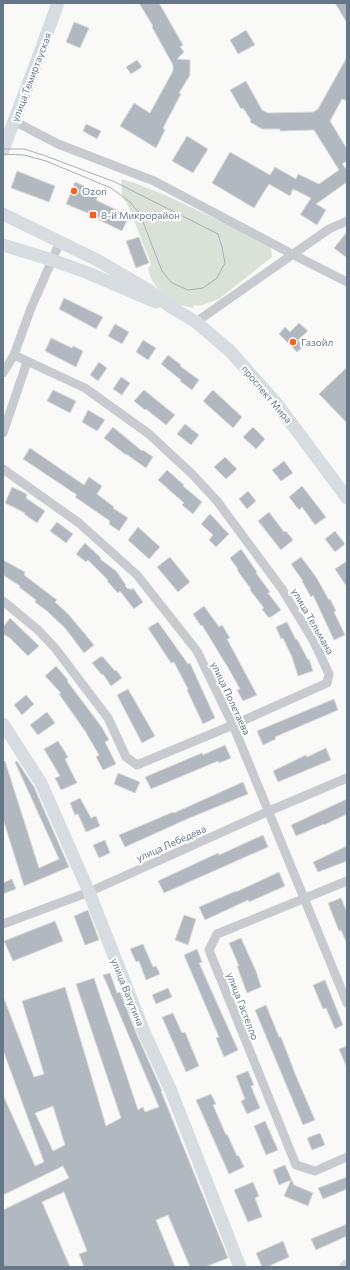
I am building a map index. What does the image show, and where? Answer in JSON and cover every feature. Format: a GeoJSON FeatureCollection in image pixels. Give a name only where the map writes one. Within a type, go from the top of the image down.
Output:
{"type":"FeatureCollection","features":[{"type":"Feature","properties":{"kind":"street","name":"улица Темиртауская"},"geometry":{"type":"LineString","coordinates":[[3,150],[58,3]]}},
{"type":"Feature","properties":{"kind":"street"},"geometry":{"type":"LineString","coordinates":[[14,121],[58,144],[154,182],[347,282]]}},
{"type":"Feature","properties":{"kind":"street","name":"проспект Мира"},"geometry":{"type":"LineString","coordinates":[[3,214],[97,260],[146,289],[171,307],[196,322],[230,351],[277,404],[347,498]]}},
{"type":"Feature","properties":{"kind":"street"},"geometry":{"type":"LineString","coordinates":[[196,322],[328,229],[347,221]]}},
{"type":"Feature","properties":{"kind":"street"},"geometry":{"type":"LineString","coordinates":[[3,373],[14,356],[31,308],[60,242]]}},
{"type":"Feature","properties":{"kind":"street","name":"проспект Мира"},"geometry":{"type":"LineString","coordinates":[[3,245],[52,260],[171,307]]}},
{"type":"Feature","properties":{"kind":"street","name":"улица Тельмана"},"geometry":{"type":"LineString","coordinates":[[3,601],[37,629],[55,648],[108,718],[126,757],[137,765],[233,726],[327,683],[329,674],[313,640],[282,589],[217,501],[192,474],[149,434],[85,388],[14,356]]}},
{"type":"Feature","properties":{"kind":"street"},"geometry":{"type":"LineString","coordinates":[[3,433],[28,362]]}},
{"type":"Feature","properties":{"kind":"street","name":"улица Полетаева"},"geometry":{"type":"LineString","coordinates":[[3,469],[80,523],[137,575],[197,651],[233,726],[347,1003]]}},
{"type":"Feature","properties":{"kind":"street","name":"улица Ватутина"},"geometry":{"type":"LineString","coordinates":[[3,724],[41,783],[89,892],[144,1032],[171,1091],[240,1267]]}},
{"type":"Feature","properties":{"kind":"street","name":"улица Лебедева"},"geometry":{"type":"LineString","coordinates":[[3,924],[89,892],[269,811],[347,778]]}},
{"type":"Feature","properties":{"kind":"street","name":"улица Гастелло"},"geometry":{"type":"LineString","coordinates":[[347,881],[217,934],[209,950],[296,1165],[315,1170],[347,1157]]}},
{"type":"Feature","properties":{"kind":"shaded area"},"geometry":{"type":"Polygon","coordinates":[[[121,179],[163,194],[271,245],[272,257],[219,299],[200,306],[194,305],[193,308],[176,304],[158,289],[151,279],[148,268],[151,266],[150,261],[129,208],[122,196],[121,179]]]}},
{"type":"Feature","properties":{"kind":"building"},"geometry":{"type":"Polygon","coordinates":[[[139,3],[159,3],[183,45],[180,47],[184,52],[177,59],[190,60],[190,75],[179,93],[181,94],[163,128],[165,130],[156,148],[120,126],[134,103],[150,113],[173,71],[173,65],[152,27],[153,26],[139,3]]]}},
{"type":"Feature","properties":{"kind":"building"},"geometry":{"type":"Polygon","coordinates":[[[335,3],[347,3],[347,23],[335,3]]]}},
{"type":"Feature","properties":{"kind":"building"},"geometry":{"type":"Polygon","coordinates":[[[74,22],[89,28],[80,48],[66,42],[74,22]]]}},
{"type":"Feature","properties":{"kind":"building"},"geometry":{"type":"Polygon","coordinates":[[[246,30],[255,45],[238,54],[230,40],[246,30]]]}},
{"type":"Feature","properties":{"kind":"building"},"geometry":{"type":"Polygon","coordinates":[[[347,57],[347,101],[342,99],[330,121],[347,149],[347,161],[342,164],[347,170],[347,182],[316,204],[326,210],[317,225],[300,215],[311,198],[293,189],[290,196],[269,184],[254,208],[212,183],[230,152],[270,175],[275,167],[296,179],[298,174],[319,184],[339,170],[314,130],[280,131],[280,129],[262,129],[250,122],[251,120],[243,108],[241,109],[230,90],[246,81],[262,110],[268,113],[313,112],[318,109],[347,57]]]}},
{"type":"Feature","properties":{"kind":"building"},"geometry":{"type":"Polygon","coordinates":[[[137,60],[142,67],[131,74],[126,67],[137,60]]]}},
{"type":"Feature","properties":{"kind":"building"},"geometry":{"type":"Polygon","coordinates":[[[86,124],[101,131],[97,139],[83,131],[86,124]]]}},
{"type":"Feature","properties":{"kind":"building"},"geometry":{"type":"Polygon","coordinates":[[[187,136],[208,149],[193,173],[172,161],[187,136]]]}},
{"type":"Feature","properties":{"kind":"building"},"geometry":{"type":"Polygon","coordinates":[[[17,171],[55,186],[49,202],[11,188],[17,171]]]}},
{"type":"Feature","properties":{"kind":"building"},"geometry":{"type":"Polygon","coordinates":[[[75,182],[100,193],[96,200],[129,216],[122,231],[99,220],[100,218],[66,204],[75,182]]]}},
{"type":"Feature","properties":{"kind":"building"},"geometry":{"type":"Polygon","coordinates":[[[347,232],[347,258],[334,248],[347,232]]]}},
{"type":"Feature","properties":{"kind":"building"},"geometry":{"type":"Polygon","coordinates":[[[139,237],[149,263],[136,268],[126,241],[139,237]]]}},
{"type":"Feature","properties":{"kind":"building"},"geometry":{"type":"Polygon","coordinates":[[[64,298],[103,317],[96,329],[59,309],[64,298]]]}},
{"type":"Feature","properties":{"kind":"building"},"geometry":{"type":"Polygon","coordinates":[[[299,323],[308,331],[298,340],[304,346],[297,352],[279,334],[285,327],[290,332],[299,323]]]}},
{"type":"Feature","properties":{"kind":"building"},"geometry":{"type":"Polygon","coordinates":[[[115,324],[129,332],[122,344],[108,336],[115,324]]]}},
{"type":"Feature","properties":{"kind":"building"},"geometry":{"type":"Polygon","coordinates":[[[51,338],[72,348],[73,346],[83,351],[76,367],[45,351],[51,338]]]}},
{"type":"Feature","properties":{"kind":"building"},"geometry":{"type":"Polygon","coordinates":[[[143,340],[156,348],[148,360],[136,352],[143,340]]]}},
{"type":"Feature","properties":{"kind":"building"},"geometry":{"type":"Polygon","coordinates":[[[168,355],[199,380],[192,390],[161,364],[168,355]]]}},
{"type":"Feature","properties":{"kind":"building"},"geometry":{"type":"Polygon","coordinates":[[[99,362],[107,368],[98,381],[90,375],[99,362]]]}},
{"type":"Feature","properties":{"kind":"building"},"geometry":{"type":"Polygon","coordinates":[[[347,367],[347,423],[319,394],[347,367]]]}},
{"type":"Feature","properties":{"kind":"building"},"geometry":{"type":"Polygon","coordinates":[[[121,377],[130,383],[122,395],[113,389],[121,377]]]}},
{"type":"Feature","properties":{"kind":"building"},"geometry":{"type":"Polygon","coordinates":[[[53,390],[76,401],[70,413],[47,401],[53,390]]]}},
{"type":"Feature","properties":{"kind":"building"},"geometry":{"type":"Polygon","coordinates":[[[144,390],[175,415],[166,425],[134,401],[144,390]]]}},
{"type":"Feature","properties":{"kind":"building"},"geometry":{"type":"Polygon","coordinates":[[[213,390],[242,417],[233,428],[203,401],[213,390]]]}},
{"type":"Feature","properties":{"kind":"building"},"geometry":{"type":"Polygon","coordinates":[[[88,410],[105,420],[97,431],[82,422],[88,410]]]}},
{"type":"Feature","properties":{"kind":"building"},"geometry":{"type":"Polygon","coordinates":[[[185,424],[199,435],[191,445],[177,434],[185,424]]]}},
{"type":"Feature","properties":{"kind":"building"},"geometry":{"type":"Polygon","coordinates":[[[113,427],[142,451],[143,450],[153,457],[146,468],[104,438],[113,427]]]}},
{"type":"Feature","properties":{"kind":"building"},"geometry":{"type":"Polygon","coordinates":[[[253,427],[265,439],[256,449],[243,437],[253,427]]]}},
{"type":"Feature","properties":{"kind":"building"},"geometry":{"type":"Polygon","coordinates":[[[30,448],[84,485],[89,477],[102,486],[97,494],[114,507],[113,508],[128,518],[119,531],[109,524],[110,521],[75,497],[77,495],[23,459],[30,448]]]}},
{"type":"Feature","properties":{"kind":"building"},"geometry":{"type":"Polygon","coordinates":[[[225,457],[237,469],[226,479],[214,467],[225,457]]]}},
{"type":"Feature","properties":{"kind":"building"},"geometry":{"type":"Polygon","coordinates":[[[284,461],[293,473],[281,481],[272,470],[284,461]]]}},
{"type":"Feature","properties":{"kind":"building"},"geometry":{"type":"Polygon","coordinates":[[[167,470],[202,502],[193,514],[182,505],[184,503],[158,480],[167,470]]]}},
{"type":"Feature","properties":{"kind":"building"},"geometry":{"type":"Polygon","coordinates":[[[302,486],[326,517],[315,525],[302,507],[299,510],[289,497],[302,486]]]}},
{"type":"Feature","properties":{"kind":"building"},"geometry":{"type":"Polygon","coordinates":[[[12,487],[27,494],[26,498],[45,511],[37,523],[24,514],[25,513],[5,503],[12,487]]]}},
{"type":"Feature","properties":{"kind":"building"},"geometry":{"type":"Polygon","coordinates":[[[248,491],[256,501],[247,509],[239,499],[248,491]]]}},
{"type":"Feature","properties":{"kind":"building"},"geometry":{"type":"Polygon","coordinates":[[[269,512],[284,532],[286,531],[293,540],[281,550],[258,521],[269,512]]]}},
{"type":"Feature","properties":{"kind":"building"},"geometry":{"type":"Polygon","coordinates":[[[210,514],[229,534],[216,547],[209,540],[213,535],[201,524],[210,514]]]}},
{"type":"Feature","properties":{"kind":"building"},"geometry":{"type":"Polygon","coordinates":[[[57,522],[73,534],[66,543],[50,531],[57,522]]]}},
{"type":"Feature","properties":{"kind":"building"},"geometry":{"type":"Polygon","coordinates":[[[138,527],[160,547],[149,559],[128,540],[138,527]]]}},
{"type":"Feature","properties":{"kind":"building"},"geometry":{"type":"Polygon","coordinates":[[[335,531],[345,544],[335,552],[325,539],[335,531]]]}},
{"type":"Feature","properties":{"kind":"building"},"geometry":{"type":"Polygon","coordinates":[[[85,543],[101,558],[100,559],[116,571],[128,589],[129,588],[131,590],[133,588],[143,602],[134,609],[120,591],[118,593],[107,581],[108,580],[88,560],[86,562],[76,554],[85,543]]]}},
{"type":"Feature","properties":{"kind":"building"},"geometry":{"type":"Polygon","coordinates":[[[241,549],[270,592],[268,593],[281,610],[271,617],[268,617],[262,609],[264,608],[250,590],[251,589],[230,558],[241,549]]]}},
{"type":"Feature","properties":{"kind":"building"},"geometry":{"type":"Polygon","coordinates":[[[170,557],[190,582],[178,592],[157,567],[170,557]]]}},
{"type":"Feature","properties":{"kind":"building"},"geometry":{"type":"Polygon","coordinates":[[[301,557],[316,577],[329,600],[330,599],[336,611],[334,612],[345,635],[334,640],[313,595],[311,597],[303,581],[291,564],[301,557]]]}},
{"type":"Feature","properties":{"kind":"building"},"geometry":{"type":"Polygon","coordinates":[[[3,560],[25,572],[24,575],[57,600],[55,602],[69,615],[94,645],[84,653],[65,628],[35,602],[36,600],[19,587],[20,586],[3,575],[3,560]]]}},
{"type":"Feature","properties":{"kind":"building"},"geometry":{"type":"Polygon","coordinates":[[[347,561],[347,587],[335,569],[347,561]]]}},
{"type":"Feature","properties":{"kind":"building"},"geometry":{"type":"Polygon","coordinates":[[[204,606],[219,627],[222,625],[230,638],[227,639],[257,695],[243,701],[237,690],[240,689],[230,671],[202,625],[201,626],[193,614],[204,606]]]}},
{"type":"Feature","properties":{"kind":"building"},"geometry":{"type":"Polygon","coordinates":[[[10,618],[39,646],[28,656],[10,638],[3,634],[3,627],[10,618]]]}},
{"type":"Feature","properties":{"kind":"building"},"geometry":{"type":"Polygon","coordinates":[[[158,622],[188,664],[190,663],[215,718],[203,724],[187,690],[188,689],[174,662],[171,663],[148,628],[158,622]]]}},
{"type":"Feature","properties":{"kind":"building"},"geometry":{"type":"Polygon","coordinates":[[[287,622],[296,640],[297,639],[308,660],[309,659],[313,671],[298,676],[292,657],[283,638],[281,639],[276,627],[287,622]]]}},
{"type":"Feature","properties":{"kind":"building"},"geometry":{"type":"Polygon","coordinates":[[[100,657],[103,657],[122,678],[111,686],[103,674],[102,675],[92,663],[100,657]]]}},
{"type":"Feature","properties":{"kind":"building"},"geometry":{"type":"Polygon","coordinates":[[[56,666],[101,726],[109,740],[105,742],[116,764],[103,770],[96,757],[99,755],[85,731],[59,694],[61,693],[45,676],[56,666]]]}},
{"type":"Feature","properties":{"kind":"building"},"geometry":{"type":"Polygon","coordinates":[[[128,689],[155,736],[142,743],[117,695],[128,689]]]}},
{"type":"Feature","properties":{"kind":"building"},"geometry":{"type":"Polygon","coordinates":[[[26,695],[34,704],[22,715],[14,705],[26,695]]]}},
{"type":"Feature","properties":{"kind":"building"},"geometry":{"type":"Polygon","coordinates":[[[334,699],[338,710],[275,737],[276,739],[263,745],[257,731],[334,699]]]}},
{"type":"Feature","properties":{"kind":"building"},"geometry":{"type":"Polygon","coordinates":[[[47,712],[55,723],[38,735],[30,725],[47,712]]]}},
{"type":"Feature","properties":{"kind":"building"},"geometry":{"type":"Polygon","coordinates":[[[58,741],[68,757],[65,759],[77,783],[61,790],[55,778],[60,776],[44,749],[58,741]]]}},
{"type":"Feature","properties":{"kind":"building"},"geometry":{"type":"Polygon","coordinates":[[[225,745],[231,758],[219,763],[218,761],[151,789],[145,777],[202,753],[203,755],[225,745]]]}},
{"type":"Feature","properties":{"kind":"building"},"geometry":{"type":"Polygon","coordinates":[[[326,748],[331,760],[278,782],[273,771],[306,755],[307,757],[326,748]]]}},
{"type":"Feature","properties":{"kind":"building"},"geometry":{"type":"Polygon","coordinates":[[[3,761],[5,761],[39,868],[59,859],[15,762],[17,761],[34,787],[69,867],[24,886],[3,819],[3,761]]]}},
{"type":"Feature","properties":{"kind":"building"},"geometry":{"type":"Polygon","coordinates":[[[118,773],[140,782],[135,793],[114,784],[118,773]]]}},
{"type":"Feature","properties":{"kind":"building"},"geometry":{"type":"Polygon","coordinates":[[[243,782],[248,794],[125,847],[119,835],[173,812],[174,813],[243,782]]]}},
{"type":"Feature","properties":{"kind":"building"},"geometry":{"type":"Polygon","coordinates":[[[80,798],[91,818],[96,816],[100,826],[86,832],[78,814],[75,815],[70,803],[80,798]]]}},
{"type":"Feature","properties":{"kind":"building"},"geometry":{"type":"Polygon","coordinates":[[[347,799],[347,814],[296,836],[291,825],[347,799]]]}},
{"type":"Feature","properties":{"kind":"building"},"geometry":{"type":"Polygon","coordinates":[[[263,835],[268,847],[164,893],[158,881],[218,853],[219,855],[263,835]]]}},
{"type":"Feature","properties":{"kind":"building"},"geometry":{"type":"Polygon","coordinates":[[[105,840],[110,853],[99,858],[93,845],[105,840]]]}},
{"type":"Feature","properties":{"kind":"building"},"geometry":{"type":"Polygon","coordinates":[[[347,846],[347,861],[318,872],[313,862],[347,846]]]}},
{"type":"Feature","properties":{"kind":"building"},"geometry":{"type":"Polygon","coordinates":[[[279,872],[285,886],[249,902],[248,900],[205,920],[199,907],[279,872]]]}},
{"type":"Feature","properties":{"kind":"building"},"geometry":{"type":"Polygon","coordinates":[[[12,879],[16,889],[3,894],[3,883],[12,879]]]}},
{"type":"Feature","properties":{"kind":"building"},"geometry":{"type":"Polygon","coordinates":[[[341,898],[347,912],[347,944],[341,930],[339,931],[328,903],[341,898]]]}},
{"type":"Feature","properties":{"kind":"building"},"geometry":{"type":"Polygon","coordinates":[[[88,910],[99,940],[85,945],[74,916],[88,910]]]}},
{"type":"Feature","properties":{"kind":"building"},"geometry":{"type":"Polygon","coordinates":[[[184,915],[196,919],[188,945],[175,940],[184,915]]]}},
{"type":"Feature","properties":{"kind":"building"},"geometry":{"type":"Polygon","coordinates":[[[55,921],[63,941],[13,961],[4,941],[55,921]]]}},
{"type":"Feature","properties":{"kind":"building"},"geometry":{"type":"Polygon","coordinates":[[[241,938],[256,971],[261,987],[247,993],[237,966],[239,966],[229,943],[241,938]]]}},
{"type":"Feature","properties":{"kind":"building"},"geometry":{"type":"Polygon","coordinates":[[[143,944],[153,967],[156,966],[160,974],[146,980],[139,961],[136,962],[130,949],[143,944]]]}},
{"type":"Feature","properties":{"kind":"building"},"geometry":{"type":"Polygon","coordinates":[[[197,949],[202,962],[199,963],[238,1050],[224,1057],[216,1038],[219,1037],[184,955],[197,949]]]}},
{"type":"Feature","properties":{"kind":"building"},"geometry":{"type":"Polygon","coordinates":[[[110,973],[117,993],[120,992],[162,1091],[228,1258],[205,1267],[190,1267],[168,1215],[156,1220],[175,1267],[84,1267],[79,1254],[87,1251],[64,1192],[42,1202],[70,1267],[3,1267],[3,1210],[69,1178],[63,1166],[3,1195],[3,1095],[35,1166],[44,1162],[3,1050],[3,996],[34,1077],[44,1074],[22,1001],[65,987],[106,1126],[121,1118],[76,984],[94,978],[138,1110],[143,1107],[145,1112],[159,1107],[103,975],[110,973]],[[53,1106],[35,1113],[53,1151],[65,1145],[53,1106]]]}},
{"type":"Feature","properties":{"kind":"building"},"geometry":{"type":"Polygon","coordinates":[[[325,980],[343,1025],[335,1029],[326,1008],[323,1009],[313,985],[325,980]]]}},
{"type":"Feature","properties":{"kind":"building"},"geometry":{"type":"Polygon","coordinates":[[[168,988],[172,997],[156,1004],[152,995],[168,988]]]}},
{"type":"Feature","properties":{"kind":"building"},"geometry":{"type":"Polygon","coordinates":[[[266,1005],[279,1037],[281,1037],[315,1120],[303,1125],[255,1010],[266,1005]]]}},
{"type":"Feature","properties":{"kind":"building"},"geometry":{"type":"Polygon","coordinates":[[[173,1013],[182,1033],[185,1032],[199,1066],[186,1072],[162,1017],[173,1013]]]}},
{"type":"Feature","properties":{"kind":"building"},"geometry":{"type":"Polygon","coordinates":[[[347,1046],[347,1068],[339,1049],[347,1046]]]}},
{"type":"Feature","properties":{"kind":"building"},"geometry":{"type":"Polygon","coordinates":[[[248,1071],[254,1085],[251,1086],[260,1108],[247,1114],[241,1101],[245,1099],[236,1076],[248,1071]]]}},
{"type":"Feature","properties":{"kind":"building"},"geometry":{"type":"Polygon","coordinates":[[[211,1094],[216,1104],[213,1105],[226,1135],[227,1134],[244,1167],[229,1174],[196,1100],[211,1094]]]}},
{"type":"Feature","properties":{"kind":"building"},"geometry":{"type":"Polygon","coordinates":[[[265,1121],[278,1150],[266,1155],[254,1126],[265,1121]]]}},
{"type":"Feature","properties":{"kind":"building"},"geometry":{"type":"Polygon","coordinates":[[[320,1133],[325,1145],[312,1150],[307,1138],[320,1133]]]}},
{"type":"Feature","properties":{"kind":"building"},"geometry":{"type":"Polygon","coordinates":[[[285,1165],[294,1185],[313,1193],[308,1206],[284,1196],[291,1180],[279,1185],[273,1170],[285,1165]]]}},
{"type":"Feature","properties":{"kind":"building"},"geometry":{"type":"Polygon","coordinates":[[[347,1177],[347,1189],[323,1199],[318,1188],[347,1177]]]}},
{"type":"Feature","properties":{"kind":"building"},"geometry":{"type":"Polygon","coordinates":[[[253,1182],[259,1196],[255,1198],[262,1217],[248,1222],[234,1190],[253,1182]]]}},
{"type":"Feature","properties":{"kind":"building"},"geometry":{"type":"Polygon","coordinates":[[[347,1224],[347,1236],[316,1250],[311,1239],[347,1224]]]}},
{"type":"Feature","properties":{"kind":"building"},"geometry":{"type":"Polygon","coordinates":[[[283,1241],[289,1257],[267,1267],[262,1267],[256,1253],[283,1241]]]}},
{"type":"Feature","properties":{"kind":"tram line"},"geometry":{"type":"LineString","coordinates":[[3,149],[24,149],[115,182],[218,234],[225,263],[217,278],[203,288],[188,290],[172,283],[162,271],[140,214],[130,202],[111,188],[46,161],[24,155],[3,154]]}},
{"type":"Feature","properties":{"kind":"place","name":"Ozon"},"geometry":{"type":"Point","coordinates":[74,191]}},
{"type":"Feature","properties":{"kind":"place","name":"8-й Микрорайон"},"geometry":{"type":"Point","coordinates":[93,215]}},
{"type":"Feature","properties":{"kind":"place","name":"Газойл"},"geometry":{"type":"Point","coordinates":[293,342]}}]}
